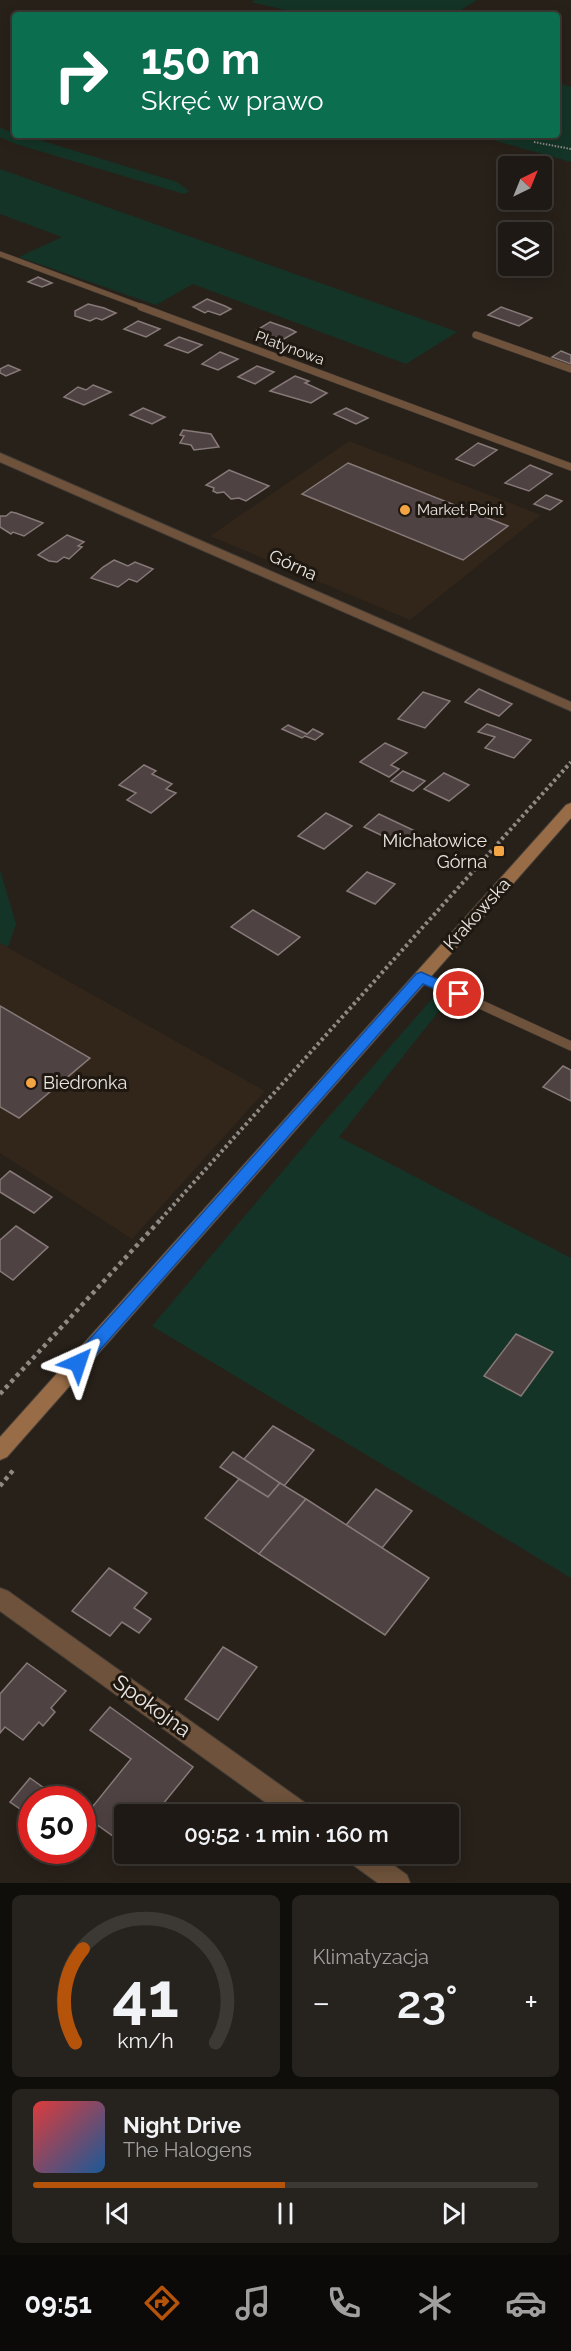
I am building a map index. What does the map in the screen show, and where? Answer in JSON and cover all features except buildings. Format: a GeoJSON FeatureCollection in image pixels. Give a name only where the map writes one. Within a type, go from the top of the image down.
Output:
{"type":"FeatureCollection","features":[{"type":"Feature","properties":{"kind":"main road","name":"Krakowska"},"geometry":{"type":"LineString","coordinates":[[0,1451],[571,808]]}},
{"type":"Feature","properties":{"kind":"street","name":"Górna"},"geometry":{"type":"LineString","coordinates":[[0,457],[571,707]]}},
{"type":"Feature","properties":{"kind":"street","name":"Spokojna"},"geometry":{"type":"LineString","coordinates":[[0,1598],[288,1804]]}},
{"type":"Feature","properties":{"kind":"street"},"geometry":{"type":"LineString","coordinates":[[372,1864],[398,1883]]}},
{"type":"Feature","properties":{"kind":"lane","name":"Platynowa"},"geometry":{"type":"LineString","coordinates":[[0,254],[571,467]]}},
{"type":"Feature","properties":{"kind":"lane"},"geometry":{"type":"LineString","coordinates":[[476,335],[571,369]]}},
{"type":"Feature","properties":{"kind":"lane"},"geometry":{"type":"LineString","coordinates":[[421,977],[571,1046]]}},
{"type":"Feature","properties":{"kind":"path"},"geometry":{"type":"LineString","coordinates":[[534,142],[571,149]]}},
{"type":"Feature","properties":{"kind":"path"},"geometry":{"type":"LineString","coordinates":[[0,1394],[72,1318],[457,885],[571,762]]}},
{"type":"Feature","properties":{"kind":"shaded area"},"geometry":{"type":"Polygon","coordinates":[[[349,441],[541,515],[410,620],[210,536],[349,441]]]}},
{"type":"Feature","properties":{"kind":"shaded area"},"geometry":{"type":"Polygon","coordinates":[[[0,943],[265,1091],[132,1239],[0,1153],[0,943]]]}},
{"type":"Feature","properties":{"kind":"green space"},"geometry":{"type":"Polygon","coordinates":[[[255,0],[477,0],[461,10],[469,12],[294,12],[251,2],[255,0]]]}},
{"type":"Feature","properties":{"kind":"green space"},"geometry":{"type":"Polygon","coordinates":[[[560,83],[571,87],[571,162],[486,138],[560,138],[560,83]]]}},
{"type":"Feature","properties":{"kind":"green space"},"geometry":{"type":"Polygon","coordinates":[[[0,128],[12,132],[12,138],[33,138],[177,182],[189,191],[184,194],[16,144],[0,137],[0,128]]]}},
{"type":"Feature","properties":{"kind":"green space"},"geometry":{"type":"Polygon","coordinates":[[[0,169],[457,332],[406,364],[193,284],[156,305],[19,257],[62,237],[0,214],[0,169]]]}},
{"type":"Feature","properties":{"kind":"green space"},"geometry":{"type":"Polygon","coordinates":[[[0,870],[16,924],[8,947],[0,943],[0,870]]]}},
{"type":"Feature","properties":{"kind":"green space"},"geometry":{"type":"Polygon","coordinates":[[[438,992],[450,997],[339,1137],[571,1258],[571,1578],[152,1326],[320,1127],[438,992]]]}},
{"type":"Feature","properties":{"kind":"place","name":"Market Point"},"geometry":{"type":"Point","coordinates":[405,510]}},
{"type":"Feature","properties":{"kind":"place","name":"Michałowice Górna"},"geometry":{"type":"Point","coordinates":[499,851]}},
{"type":"Feature","properties":{"kind":"place","name":"Biedronka"},"geometry":{"type":"Point","coordinates":[31,1083]}},
{"type":"Feature","properties":{"kind":"route"},"geometry":{"type":"LineString","coordinates":[[78,1363],[421,977],[459,994]]}}]}
